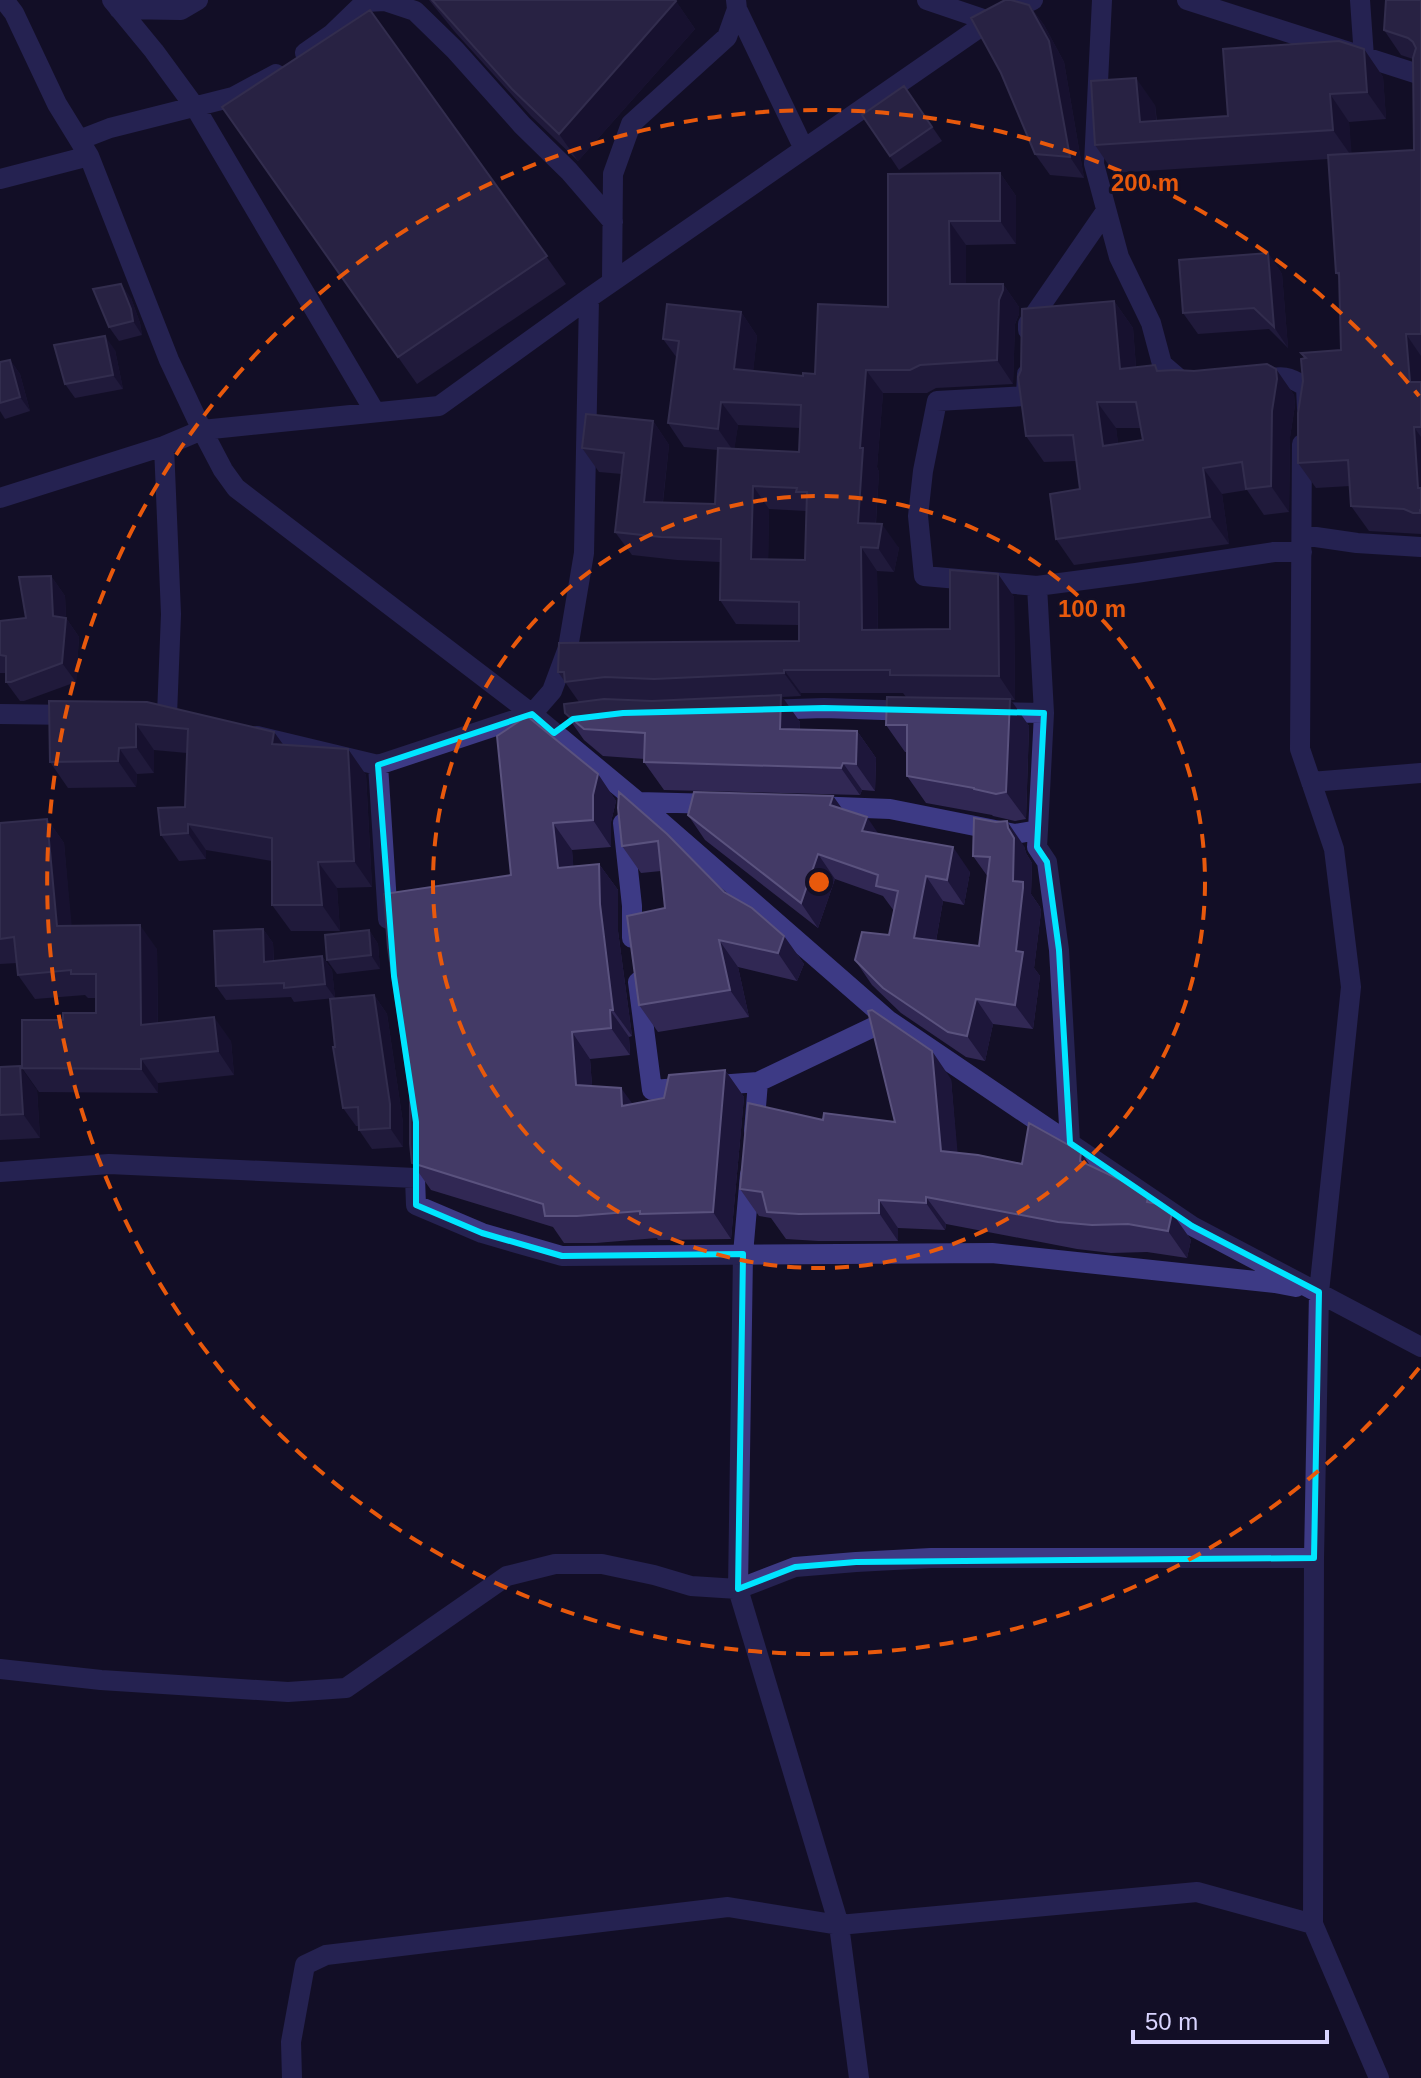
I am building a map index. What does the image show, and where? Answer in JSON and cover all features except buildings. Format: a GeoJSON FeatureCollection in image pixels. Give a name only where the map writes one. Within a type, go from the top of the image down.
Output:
{"type":"FeatureCollection","features":[{"type":"Feature","properties":{"kind":"street"},"geometry":{"type":"LineString","coordinates":[[4,0],[14,13],[57,104],[84,148],[169,360],[202,430],[236,488],[532,714],[635,799],[888,1020],[1192,1226],[1421,1347]]}},
{"type":"Feature","properties":{"kind":"street"},"geometry":{"type":"LineString","coordinates":[[115,5],[181,10],[198,0]]}},
{"type":"Feature","properties":{"kind":"street"},"geometry":{"type":"LineString","coordinates":[[927,0],[989,21]]}},
{"type":"Feature","properties":{"kind":"street"},"geometry":{"type":"LineString","coordinates":[[0,498],[164,446],[202,430],[439,406],[589,298],[989,21],[1033,0]]}},
{"type":"Feature","properties":{"kind":"street"},"geometry":{"type":"LineString","coordinates":[[1102,0],[1094,164],[1119,257],[1151,323],[1162,364],[1183,382],[1211,384]]}},
{"type":"Feature","properties":{"kind":"street"},"geometry":{"type":"LineString","coordinates":[[1187,0],[1421,75]]}},
{"type":"Feature","properties":{"kind":"street"},"geometry":{"type":"LineString","coordinates":[[1360,0],[1364,57]]}},
{"type":"Feature","properties":{"kind":"street"},"geometry":{"type":"LineString","coordinates":[[0,179],[84,148],[110,128],[233,97],[274,76],[332,34],[365,2],[385,1],[409,6],[455,50],[613,222]]}},
{"type":"Feature","properties":{"kind":"street"},"geometry":{"type":"LineString","coordinates":[[736,4],[804,149]]}},
{"type":"Feature","properties":{"kind":"street"},"geometry":{"type":"LineString","coordinates":[[612,282],[613,174],[631,124],[727,37],[736,4]]}},
{"type":"Feature","properties":{"kind":"street"},"geometry":{"type":"LineString","coordinates":[[115,5],[195,107],[375,412]]}},
{"type":"Feature","properties":{"kind":"street"},"geometry":{"type":"LineString","coordinates":[[1106,211],[1028,324],[1026,396],[937,401],[923,471],[918,516],[924,576],[1037,586],[1274,552],[1302,544],[1421,547]]}},
{"type":"Feature","properties":{"kind":"street"},"geometry":{"type":"LineString","coordinates":[[243,733],[378,765],[532,714],[552,691],[568,648],[584,553],[589,298]]}},
{"type":"Feature","properties":{"kind":"street"},"geometry":{"type":"LineString","coordinates":[[1240,382],[1288,377],[1306,387],[1308,405],[1303,437],[1300,749],[1334,849],[1351,987],[1319,1292],[1314,1558],[1313,1924],[1379,2078]]}},
{"type":"Feature","properties":{"kind":"street"},"geometry":{"type":"LineString","coordinates":[[164,446],[171,614],[168,716]]}},
{"type":"Feature","properties":{"kind":"street"},"geometry":{"type":"LineString","coordinates":[[1037,586],[1044,713],[1037,847],[1047,862],[1059,950],[1070,1143]]}},
{"type":"Feature","properties":{"kind":"street"},"geometry":{"type":"LineString","coordinates":[[744,711],[824,708],[925,712]]}},
{"type":"Feature","properties":{"kind":"street"},"geometry":{"type":"LineString","coordinates":[[967,712],[1044,713]]}},
{"type":"Feature","properties":{"kind":"street"},"geometry":{"type":"LineString","coordinates":[[0,714],[97,715]]}},
{"type":"Feature","properties":{"kind":"street"},"geometry":{"type":"LineString","coordinates":[[554,733],[573,719]]}},
{"type":"Feature","properties":{"kind":"street"},"geometry":{"type":"LineString","coordinates":[[378,765],[390,937]]}},
{"type":"Feature","properties":{"kind":"street"},"geometry":{"type":"LineString","coordinates":[[1311,782],[1421,773]]}},
{"type":"Feature","properties":{"kind":"street"},"geometry":{"type":"LineString","coordinates":[[729,804],[635,799],[626,808],[622,826],[632,906],[631,929],[652,1090],[758,1082],[888,1020]]}},
{"type":"Feature","properties":{"kind":"street"},"geometry":{"type":"LineString","coordinates":[[790,806],[890,809],[1015,834],[1038,830]]}},
{"type":"Feature","properties":{"kind":"street"},"geometry":{"type":"LineString","coordinates":[[758,1082],[743,1254],[738,1589],[839,1925],[859,2078]]}},
{"type":"Feature","properties":{"kind":"street"},"geometry":{"type":"LineString","coordinates":[[0,1172],[109,1164],[415,1171],[416,1205],[482,1233],[562,1256],[992,1253],[1275,1283],[1319,1292]]}},
{"type":"Feature","properties":{"kind":"street"},"geometry":{"type":"LineString","coordinates":[[0,1669],[101,1680],[288,1692],[346,1688],[507,1576],[555,1564],[602,1564],[691,1586],[738,1589],[795,1567],[856,1562],[931,1558],[1314,1558]]}},
{"type":"Feature","properties":{"kind":"street"},"geometry":{"type":"LineString","coordinates":[[292,2078],[291,2042],[305,1965],[326,1955],[728,1907],[839,1925],[1197,1892],[1313,1924]]}},
{"type":"Feature","properties":{"kind":"highlighted area"},"geometry":{"type":"Polygon","coordinates":[[[824,708],[1044,713],[1037,847],[1047,862],[1059,950],[1070,1143],[1192,1226],[1319,1292],[1314,1558],[856,1562],[795,1567],[738,1589],[743,1254],[562,1256],[482,1233],[416,1205],[416,1122],[394,976],[378,765],[532,714],[554,733],[573,719],[623,713],[824,708]]]}}]}
